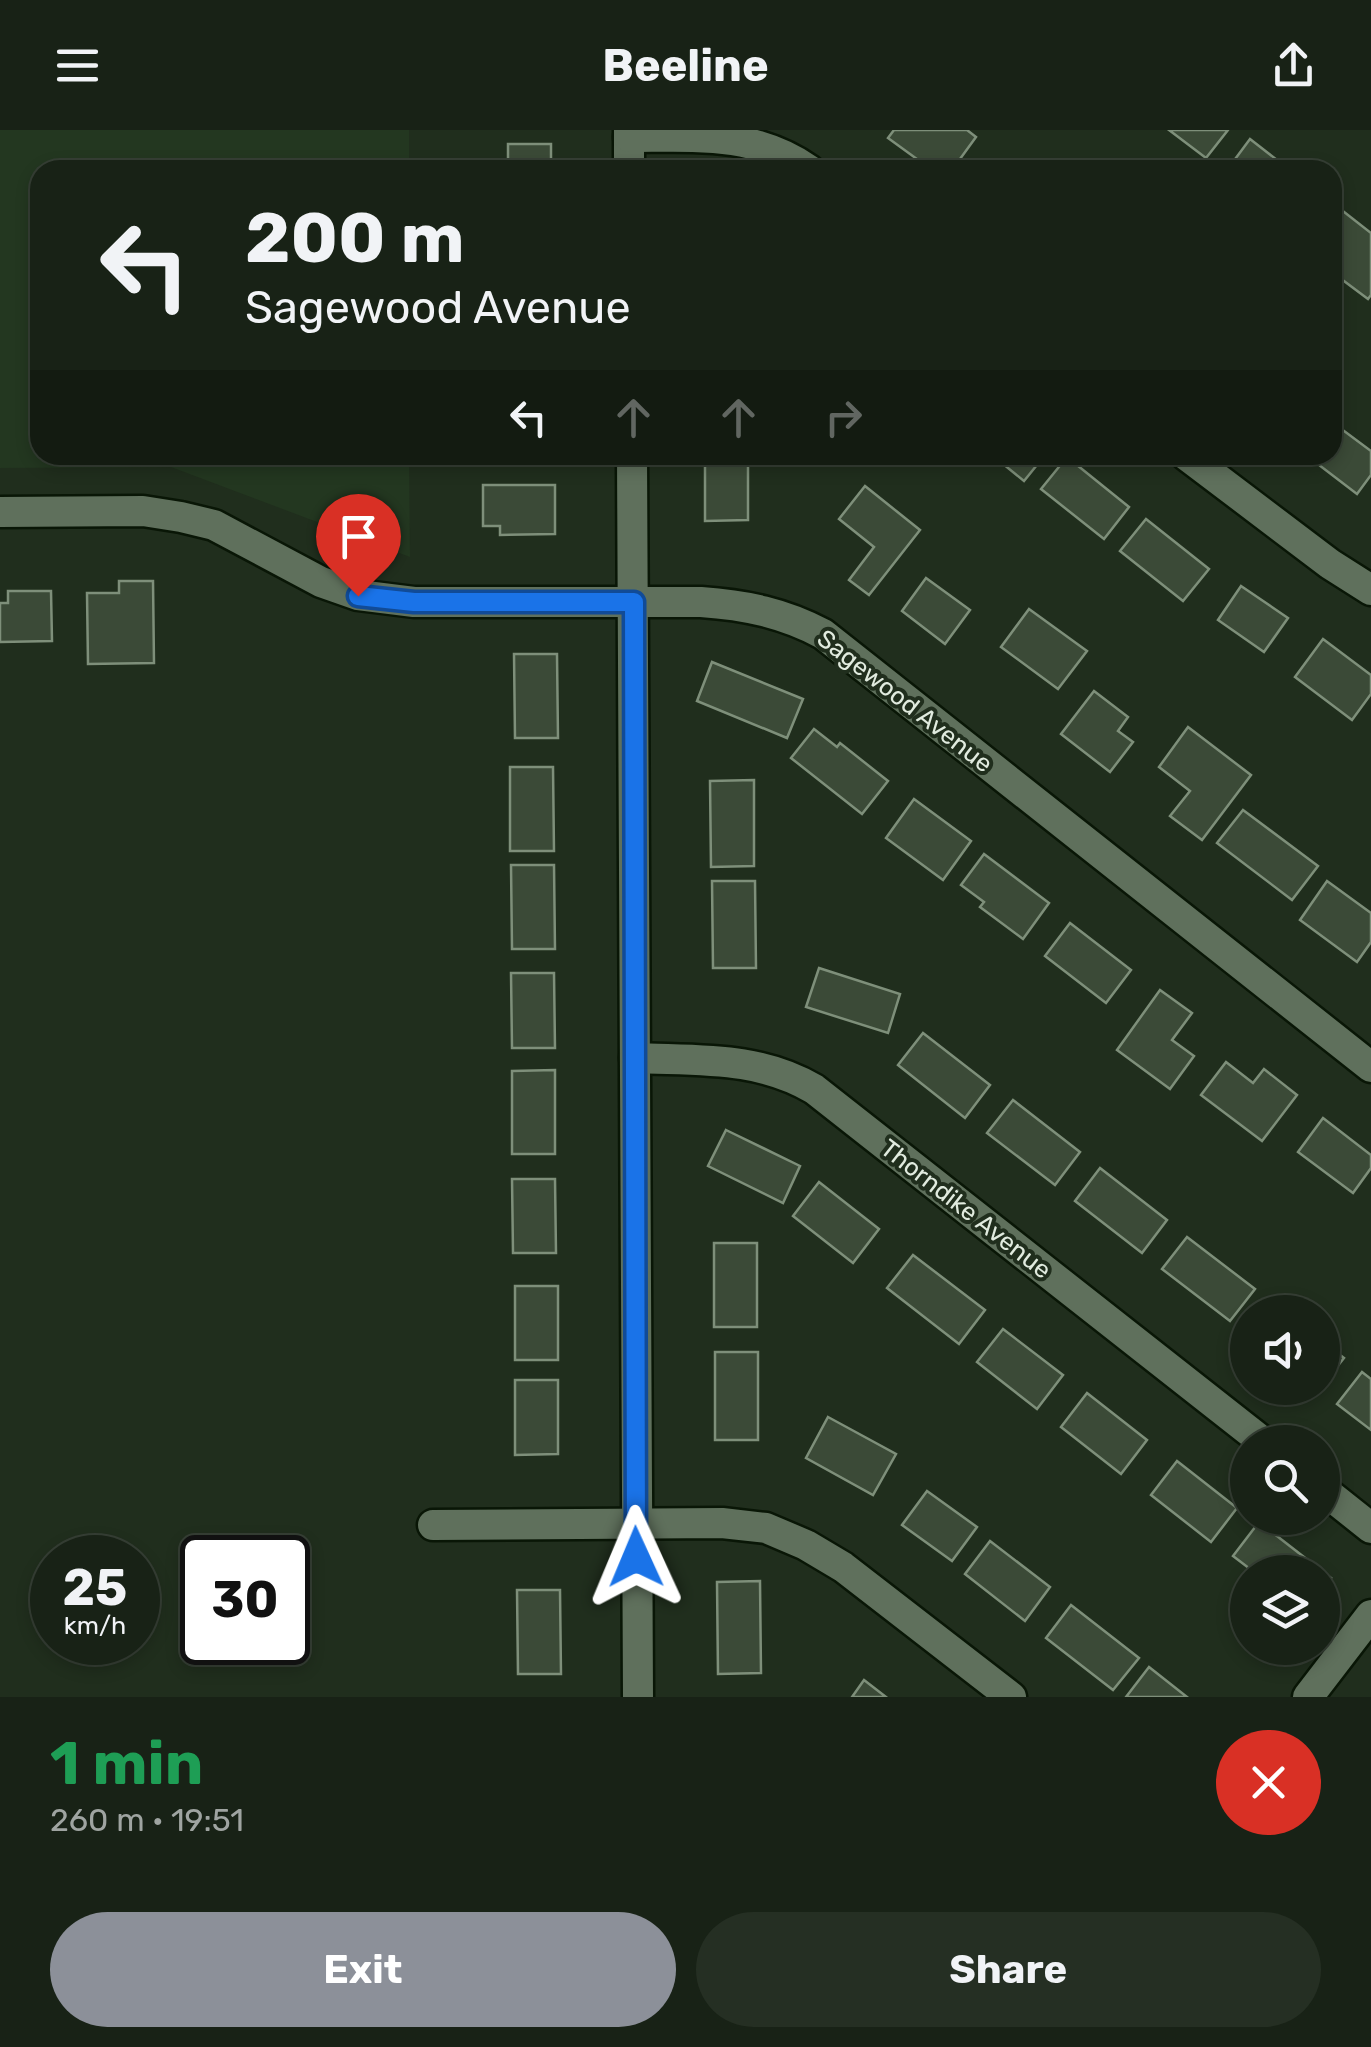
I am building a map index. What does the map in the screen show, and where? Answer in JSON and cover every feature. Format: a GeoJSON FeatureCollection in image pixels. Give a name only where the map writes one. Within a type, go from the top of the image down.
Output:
{"type":"FeatureCollection","features":[{"type":"Feature","properties":{"kind":"street"},"geometry":{"type":"LineString","coordinates":[[629,160],[629,134],[751,142],[794,160]]}},
{"type":"Feature","properties":{"kind":"street"},"geometry":{"type":"LineString","coordinates":[[632,465],[638,1697]]}},
{"type":"Feature","properties":{"kind":"street"},"geometry":{"type":"LineString","coordinates":[[1199,465],[1330,564],[1371,590]]}},
{"type":"Feature","properties":{"kind":"street","name":"Sagewood Avenue"},"geometry":{"type":"LineString","coordinates":[[0,512],[143,511],[182,516],[214,525],[321,582],[358,596],[414,602],[740,604],[797,620],[823,634],[1371,1067]]}},
{"type":"Feature","properties":{"kind":"street","name":"Thorndike Avenue"},"geometry":{"type":"LineString","coordinates":[[635,1058],[762,1066],[788,1074],[814,1089],[1241,1425]]}},
{"type":"Feature","properties":{"kind":"street"},"geometry":{"type":"LineString","coordinates":[[1340,1503],[1371,1528]]}},
{"type":"Feature","properties":{"kind":"street"},"geometry":{"type":"LineString","coordinates":[[433,1525],[722,1522],[766,1528],[843,1567],[1012,1697]]}},
{"type":"Feature","properties":{"kind":"street"},"geometry":{"type":"LineString","coordinates":[[1308,1697],[1371,1615]]}},
{"type":"Feature","properties":{"kind":"shaded area"},"geometry":{"type":"Polygon","coordinates":[[[0,130],[409,130],[409,160],[30,160],[30,465],[409,465],[410,557],[171,467],[0,468],[0,130]]]}},
{"type":"Feature","properties":{"kind":"building"},"geometry":{"type":"Polygon","coordinates":[[[894,130],[967,130],[976,137],[959,160],[918,160],[888,138],[894,130]]]}},
{"type":"Feature","properties":{"kind":"building"},"geometry":{"type":"Polygon","coordinates":[[[1169,130],[1228,130],[1206,158],[1169,130]]]}},
{"type":"Feature","properties":{"kind":"building"},"geometry":{"type":"Polygon","coordinates":[[[1250,139],[1277,160],[1234,160],[1250,139]]]}},
{"type":"Feature","properties":{"kind":"building"},"geometry":{"type":"Polygon","coordinates":[[[508,144],[551,144],[551,160],[508,160],[508,144]]]}},
{"type":"Feature","properties":{"kind":"building"},"geometry":{"type":"Polygon","coordinates":[[[1342,210],[1371,233],[1368,299],[1342,280],[1342,210]]]}},
{"type":"Feature","properties":{"kind":"building"},"geometry":{"type":"Polygon","coordinates":[[[1342,429],[1371,451],[1371,475],[1357,494],[1319,465],[1342,465],[1342,429]]]}},
{"type":"Feature","properties":{"kind":"building"},"geometry":{"type":"Polygon","coordinates":[[[705,465],[748,465],[748,520],[705,521],[705,465]]]}},
{"type":"Feature","properties":{"kind":"building"},"geometry":{"type":"Polygon","coordinates":[[[1004,465],[1037,465],[1024,481],[1004,465]]]}},
{"type":"Feature","properties":{"kind":"building"},"geometry":{"type":"Polygon","coordinates":[[[1060,465],[1077,465],[1129,507],[1104,539],[1041,489],[1060,465]]]}},
{"type":"Feature","properties":{"kind":"building"},"geometry":{"type":"Polygon","coordinates":[[[483,485],[555,485],[555,534],[500,535],[500,526],[483,526],[483,485]]]}},
{"type":"Feature","properties":{"kind":"building"},"geometry":{"type":"Polygon","coordinates":[[[865,486],[920,530],[869,595],[849,580],[874,547],[839,519],[865,486]]]}},
{"type":"Feature","properties":{"kind":"building"},"geometry":{"type":"Polygon","coordinates":[[[1146,519],[1209,569],[1183,601],[1120,551],[1146,519]]]}},
{"type":"Feature","properties":{"kind":"building"},"geometry":{"type":"Polygon","coordinates":[[[926,578],[970,610],[945,644],[902,611],[926,578]]]}},
{"type":"Feature","properties":{"kind":"building"},"geometry":{"type":"Polygon","coordinates":[[[119,581],[153,581],[154,663],[88,664],[87,593],[119,593],[119,581]]]}},
{"type":"Feature","properties":{"kind":"building"},"geometry":{"type":"Polygon","coordinates":[[[1241,586],[1288,618],[1264,652],[1218,620],[1241,586]]]}},
{"type":"Feature","properties":{"kind":"building"},"geometry":{"type":"Polygon","coordinates":[[[8,591],[51,591],[52,641],[0,642],[0,603],[8,603],[8,591]]]}},
{"type":"Feature","properties":{"kind":"building"},"geometry":{"type":"Polygon","coordinates":[[[1029,609],[1087,651],[1058,689],[1001,647],[1029,609]]]}},
{"type":"Feature","properties":{"kind":"building"},"geometry":{"type":"Polygon","coordinates":[[[1323,639],[1371,675],[1371,694],[1352,720],[1295,677],[1323,639]]]}},
{"type":"Feature","properties":{"kind":"building"},"geometry":{"type":"Polygon","coordinates":[[[514,654],[557,654],[558,738],[515,738],[514,654]]]}},
{"type":"Feature","properties":{"kind":"building"},"geometry":{"type":"Polygon","coordinates":[[[712,662],[803,699],[787,738],[697,701],[712,662]]]}},
{"type":"Feature","properties":{"kind":"building"},"geometry":{"type":"Polygon","coordinates":[[[1094,691],[1128,717],[1118,731],[1133,742],[1110,772],[1061,734],[1094,691]]]}},
{"type":"Feature","properties":{"kind":"building"},"geometry":{"type":"Polygon","coordinates":[[[1188,727],[1251,775],[1202,840],[1170,816],[1190,791],[1159,767],[1188,727]]]}},
{"type":"Feature","properties":{"kind":"building"},"geometry":{"type":"Polygon","coordinates":[[[814,729],[837,747],[840,743],[888,781],[862,814],[791,758],[814,729]]]}},
{"type":"Feature","properties":{"kind":"building"},"geometry":{"type":"Polygon","coordinates":[[[510,767],[553,767],[554,851],[510,851],[510,767]]]}},
{"type":"Feature","properties":{"kind":"building"},"geometry":{"type":"Polygon","coordinates":[[[754,780],[754,866],[711,867],[710,781],[754,780]]]}},
{"type":"Feature","properties":{"kind":"building"},"geometry":{"type":"Polygon","coordinates":[[[914,799],[971,841],[943,880],[886,838],[914,799]]]}},
{"type":"Feature","properties":{"kind":"building"},"geometry":{"type":"Polygon","coordinates":[[[1243,810],[1318,866],[1292,900],[1217,843],[1243,810]]]}},
{"type":"Feature","properties":{"kind":"building"},"geometry":{"type":"Polygon","coordinates":[[[984,854],[1049,903],[1023,939],[980,907],[984,902],[961,885],[984,854]]]}},
{"type":"Feature","properties":{"kind":"building"},"geometry":{"type":"Polygon","coordinates":[[[511,865],[554,865],[555,949],[512,949],[511,865]]]}},
{"type":"Feature","properties":{"kind":"building"},"geometry":{"type":"Polygon","coordinates":[[[712,881],[755,881],[756,968],[713,968],[712,881]]]}},
{"type":"Feature","properties":{"kind":"building"},"geometry":{"type":"Polygon","coordinates":[[[1327,881],[1371,913],[1371,942],[1357,962],[1300,920],[1327,881]]]}},
{"type":"Feature","properties":{"kind":"building"},"geometry":{"type":"Polygon","coordinates":[[[1070,923],[1131,970],[1106,1003],[1045,956],[1070,923]]]}},
{"type":"Feature","properties":{"kind":"building"},"geometry":{"type":"Polygon","coordinates":[[[819,968],[900,994],[888,1033],[806,1007],[819,968]]]}},
{"type":"Feature","properties":{"kind":"building"},"geometry":{"type":"Polygon","coordinates":[[[511,973],[554,973],[555,1048],[512,1048],[511,973]]]}},
{"type":"Feature","properties":{"kind":"building"},"geometry":{"type":"Polygon","coordinates":[[[1160,990],[1192,1013],[1172,1040],[1194,1056],[1170,1089],[1117,1050],[1160,990]]]}},
{"type":"Feature","properties":{"kind":"building"},"geometry":{"type":"Polygon","coordinates":[[[923,1033],[990,1085],[965,1118],[898,1065],[923,1033]]]}},
{"type":"Feature","properties":{"kind":"building"},"geometry":{"type":"Polygon","coordinates":[[[1226,1062],[1253,1083],[1264,1069],[1297,1095],[1262,1141],[1201,1095],[1226,1062]]]}},
{"type":"Feature","properties":{"kind":"building"},"geometry":{"type":"Polygon","coordinates":[[[555,1070],[555,1154],[512,1154],[512,1071],[555,1070]]]}},
{"type":"Feature","properties":{"kind":"building"},"geometry":{"type":"Polygon","coordinates":[[[1013,1100],[1080,1152],[1055,1185],[987,1133],[1013,1100]]]}},
{"type":"Feature","properties":{"kind":"building"},"geometry":{"type":"Polygon","coordinates":[[[1323,1118],[1371,1155],[1371,1168],[1353,1193],[1298,1152],[1323,1118]]]}},
{"type":"Feature","properties":{"kind":"building"},"geometry":{"type":"Polygon","coordinates":[[[726,1130],[800,1166],[783,1203],[708,1166],[726,1130]]]}},
{"type":"Feature","properties":{"kind":"building"},"geometry":{"type":"Polygon","coordinates":[[[1100,1168],[1167,1220],[1142,1253],[1075,1201],[1100,1168]]]}},
{"type":"Feature","properties":{"kind":"building"},"geometry":{"type":"Polygon","coordinates":[[[512,1179],[555,1179],[556,1253],[513,1253],[512,1179]]]}},
{"type":"Feature","properties":{"kind":"building"},"geometry":{"type":"Polygon","coordinates":[[[819,1182],[879,1229],[853,1263],[793,1216],[819,1182]]]}},
{"type":"Feature","properties":{"kind":"building"},"geometry":{"type":"Polygon","coordinates":[[[1187,1237],[1255,1289],[1250,1295],[1230,1295],[1230,1321],[1162,1269],[1187,1237]]]}},
{"type":"Feature","properties":{"kind":"building"},"geometry":{"type":"Polygon","coordinates":[[[714,1243],[757,1243],[757,1327],[714,1327],[714,1243]]]}},
{"type":"Feature","properties":{"kind":"building"},"geometry":{"type":"Polygon","coordinates":[[[913,1255],[985,1310],[959,1344],[887,1288],[913,1255]]]}},
{"type":"Feature","properties":{"kind":"building"},"geometry":{"type":"Polygon","coordinates":[[[515,1286],[558,1286],[558,1360],[515,1360],[515,1286]]]}},
{"type":"Feature","properties":{"kind":"building"},"geometry":{"type":"Polygon","coordinates":[[[1003,1329],[1063,1375],[1037,1409],[977,1362],[1003,1329]]]}},
{"type":"Feature","properties":{"kind":"building"},"geometry":{"type":"Polygon","coordinates":[[[715,1352],[758,1352],[758,1440],[715,1440],[715,1352]]]}},
{"type":"Feature","properties":{"kind":"building"},"geometry":{"type":"Polygon","coordinates":[[[1362,1372],[1371,1379],[1371,1430],[1338,1405],[1362,1372]]]}},
{"type":"Feature","properties":{"kind":"building"},"geometry":{"type":"Polygon","coordinates":[[[515,1380],[558,1380],[558,1454],[515,1455],[515,1380]]]}},
{"type":"Feature","properties":{"kind":"building"},"geometry":{"type":"Polygon","coordinates":[[[1087,1393],[1147,1440],[1121,1474],[1061,1427],[1087,1393]]]}},
{"type":"Feature","properties":{"kind":"building"},"geometry":{"type":"Polygon","coordinates":[[[828,1417],[896,1454],[873,1495],[806,1458],[828,1417]]]}},
{"type":"Feature","properties":{"kind":"building"},"geometry":{"type":"Polygon","coordinates":[[[1177,1461],[1230,1503],[1230,1517],[1211,1542],[1151,1495],[1177,1461]]]}},
{"type":"Feature","properties":{"kind":"building"},"geometry":{"type":"Polygon","coordinates":[[[927,1491],[977,1527],[952,1561],[902,1525],[927,1491]]]}},
{"type":"Feature","properties":{"kind":"building"},"geometry":{"type":"Polygon","coordinates":[[[1249,1535],[1276,1535],[1301,1555],[1234,1555],[1249,1535]]]}},
{"type":"Feature","properties":{"kind":"building"},"geometry":{"type":"Polygon","coordinates":[[[990,1541],[1050,1587],[1025,1621],[965,1574],[990,1541]]]}},
{"type":"Feature","properties":{"kind":"building"},"geometry":{"type":"Polygon","coordinates":[[[760,1581],[761,1673],[718,1674],[717,1582],[760,1581]]]}},
{"type":"Feature","properties":{"kind":"building"},"geometry":{"type":"Polygon","coordinates":[[[517,1590],[560,1590],[561,1674],[518,1674],[517,1590]]]}},
{"type":"Feature","properties":{"kind":"building"},"geometry":{"type":"Polygon","coordinates":[[[1071,1605],[1139,1658],[1113,1690],[1046,1638],[1071,1605]]]}},
{"type":"Feature","properties":{"kind":"building"},"geometry":{"type":"Polygon","coordinates":[[[1149,1667],[1187,1697],[1126,1697],[1149,1667]]]}},
{"type":"Feature","properties":{"kind":"building"},"geometry":{"type":"Polygon","coordinates":[[[864,1680],[886,1697],[852,1697],[864,1680]]]}},
{"type":"Feature","properties":{"kind":"route"},"geometry":{"type":"LineString","coordinates":[[358,596],[414,602],[634,602],[636,1557]]}}]}
